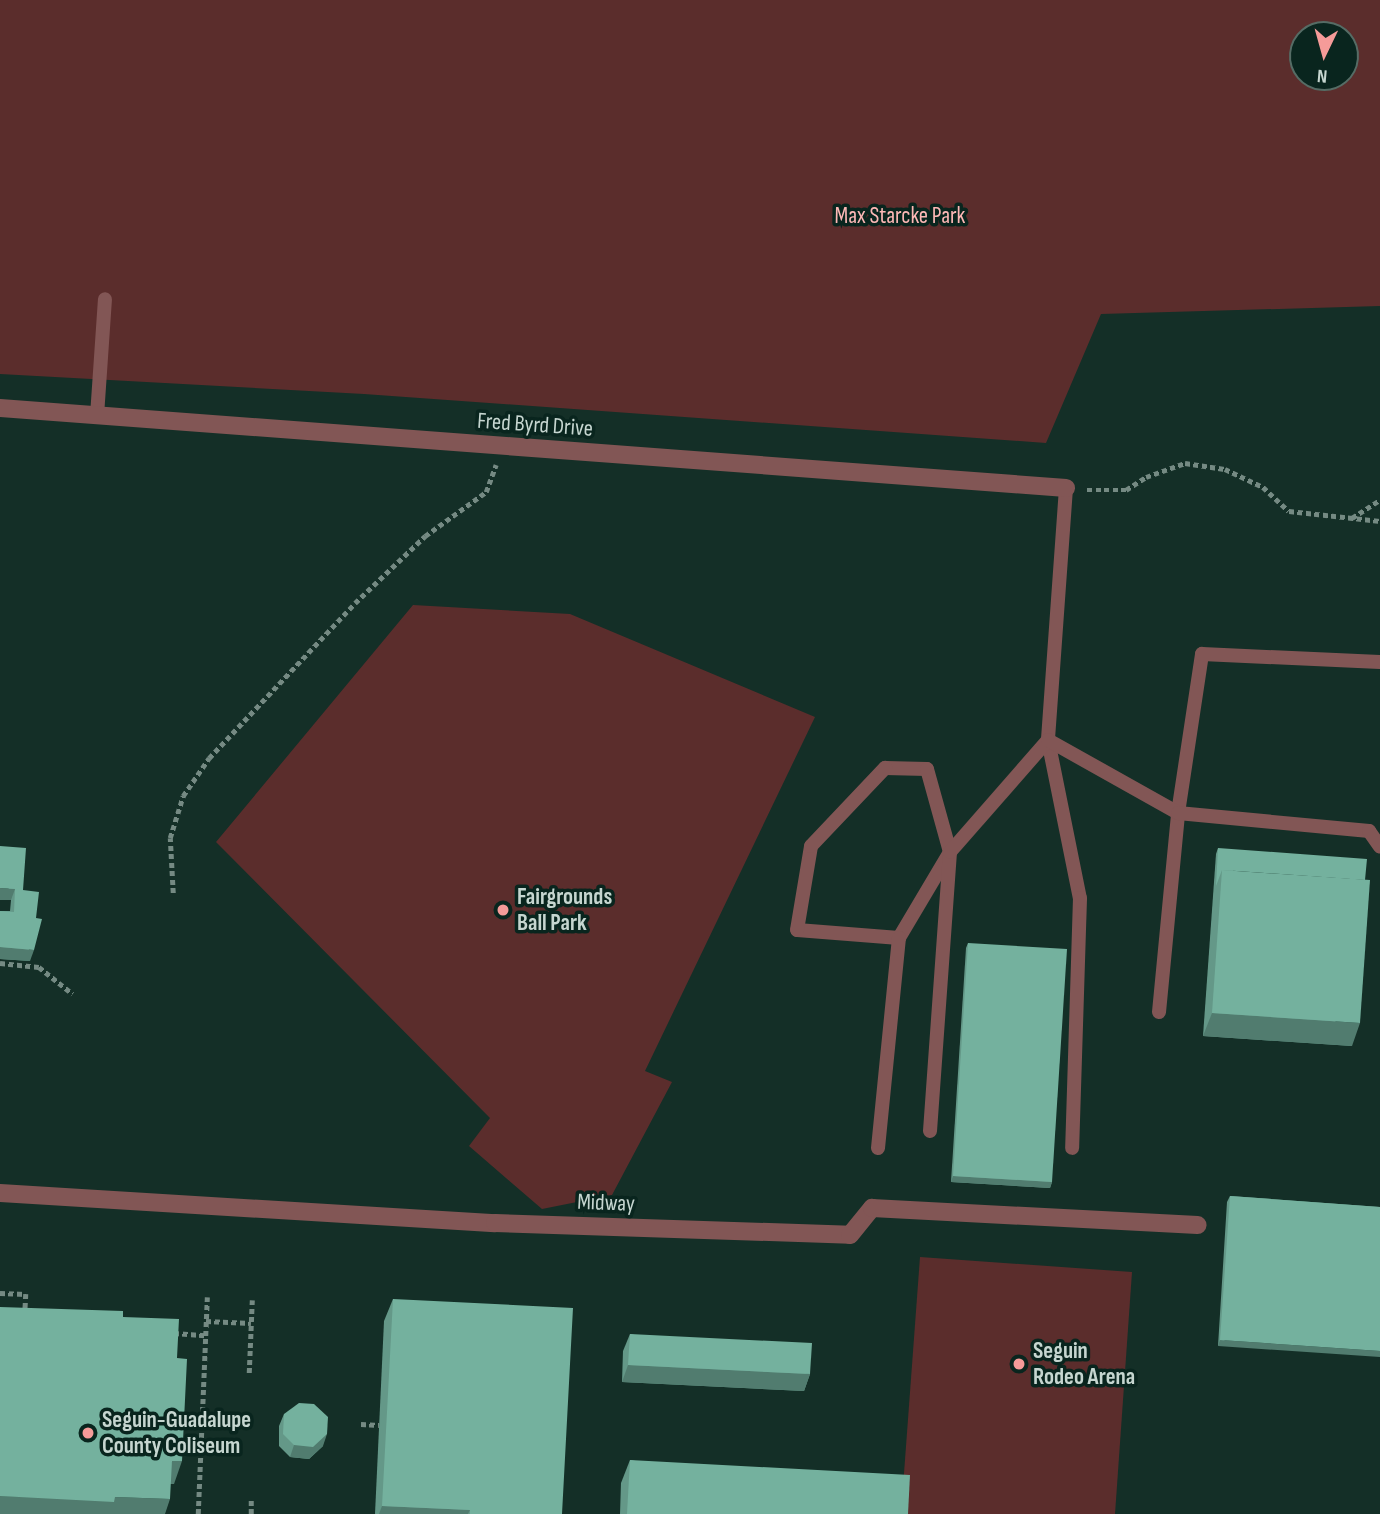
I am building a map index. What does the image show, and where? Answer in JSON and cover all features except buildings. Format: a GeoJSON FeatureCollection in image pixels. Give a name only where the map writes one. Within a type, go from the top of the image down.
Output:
{"type":"FeatureCollection","features":[{"type":"Feature","properties":{"kind":"street","name":"Fred Byrd Drive"},"geometry":{"type":"LineString","coordinates":[[0,408],[1066,488]]}},
{"type":"Feature","properties":{"kind":"street","name":"Midway"},"geometry":{"type":"LineString","coordinates":[[0,1193],[523,1224],[850,1235],[872,1208],[1198,1225]]}},
{"type":"Feature","properties":{"kind":"lane"},"geometry":{"type":"LineString","coordinates":[[97,416],[105,299]]}},
{"type":"Feature","properties":{"kind":"lane"},"geometry":{"type":"LineString","coordinates":[[1066,488],[1048,740],[1080,898],[1072,1147]]}},
{"type":"Feature","properties":{"kind":"lane"},"geometry":{"type":"LineString","coordinates":[[1159,1012],[1178,813],[1202,654],[1380,662]]}},
{"type":"Feature","properties":{"kind":"lane"},"geometry":{"type":"LineString","coordinates":[[1048,740],[1178,813],[1369,831],[1380,847]]}},
{"type":"Feature","properties":{"kind":"lane"},"geometry":{"type":"LineString","coordinates":[[878,1148],[899,938],[950,852],[1048,740]]}},
{"type":"Feature","properties":{"kind":"lane"},"geometry":{"type":"LineString","coordinates":[[899,938],[797,930],[811,846],[885,768],[927,769],[950,852],[930,1131]]}},
{"type":"Feature","properties":{"kind":"path"},"geometry":{"type":"LineString","coordinates":[[173,893],[170,838],[183,796],[209,758],[355,603],[425,537],[486,492],[500,447]]}},
{"type":"Feature","properties":{"kind":"path"},"geometry":{"type":"LineString","coordinates":[[1102,492],[1126,490],[1146,477],[1185,463],[1225,469],[1263,487],[1289,511],[1380,521]]}},
{"type":"Feature","properties":{"kind":"path"},"geometry":{"type":"LineString","coordinates":[[1352,518],[1380,500]]}},
{"type":"Feature","properties":{"kind":"path"},"geometry":{"type":"LineString","coordinates":[[0,963],[39,967],[58,978],[73,994]]}},
{"type":"Feature","properties":{"kind":"path"},"geometry":{"type":"LineString","coordinates":[[0,1293],[26,1294],[24,1319]]}},
{"type":"Feature","properties":{"kind":"path"},"geometry":{"type":"LineString","coordinates":[[198,1514],[207,1297]]}},
{"type":"Feature","properties":{"kind":"path"},"geometry":{"type":"LineString","coordinates":[[249,1373],[252,1300]]}},
{"type":"Feature","properties":{"kind":"path"},"geometry":{"type":"LineString","coordinates":[[206,1321],[251,1323]]}},
{"type":"Feature","properties":{"kind":"path"},"geometry":{"type":"LineString","coordinates":[[166,1332],[205,1335]]}},
{"type":"Feature","properties":{"kind":"path"},"geometry":{"type":"LineString","coordinates":[[361,1424],[379,1425]]}},
{"type":"Feature","properties":{"kind":"path"},"geometry":{"type":"LineString","coordinates":[[251,1497],[251,1514]]}},
{"type":"Feature","properties":{"kind":"green space","name":"Max Starcke Park"},"geometry":{"type":"Polygon","coordinates":[[[0,0],[1380,0],[1380,306],[1101,314],[1046,443],[364,394],[0,374],[0,0]]]}},
{"type":"Feature","properties":{"kind":"green space","name":"Fairgrounds Ball Park"},"geometry":{"type":"Polygon","coordinates":[[[413,605],[570,614],[815,717],[645,1071],[672,1082],[612,1195],[542,1209],[469,1146],[490,1118],[216,842],[413,605]]]}},
{"type":"Feature","properties":{"kind":"green space","name":"Seguin Rodeo Arena"},"geometry":{"type":"Polygon","coordinates":[[[920,1257],[1132,1272],[1115,1514],[901,1514],[920,1257]]]}},
{"type":"Feature","properties":{"kind":"place","name":"Fairgrounds Ball Park"},"geometry":{"type":"Point","coordinates":[503,910]}},
{"type":"Feature","properties":{"kind":"place","name":"Seguin Rodeo Arena"},"geometry":{"type":"Point","coordinates":[1019,1364]}},
{"type":"Feature","properties":{"kind":"place","name":"Seguin-Guadalupe County Coliseum"},"geometry":{"type":"Point","coordinates":[88,1433]}}]}
